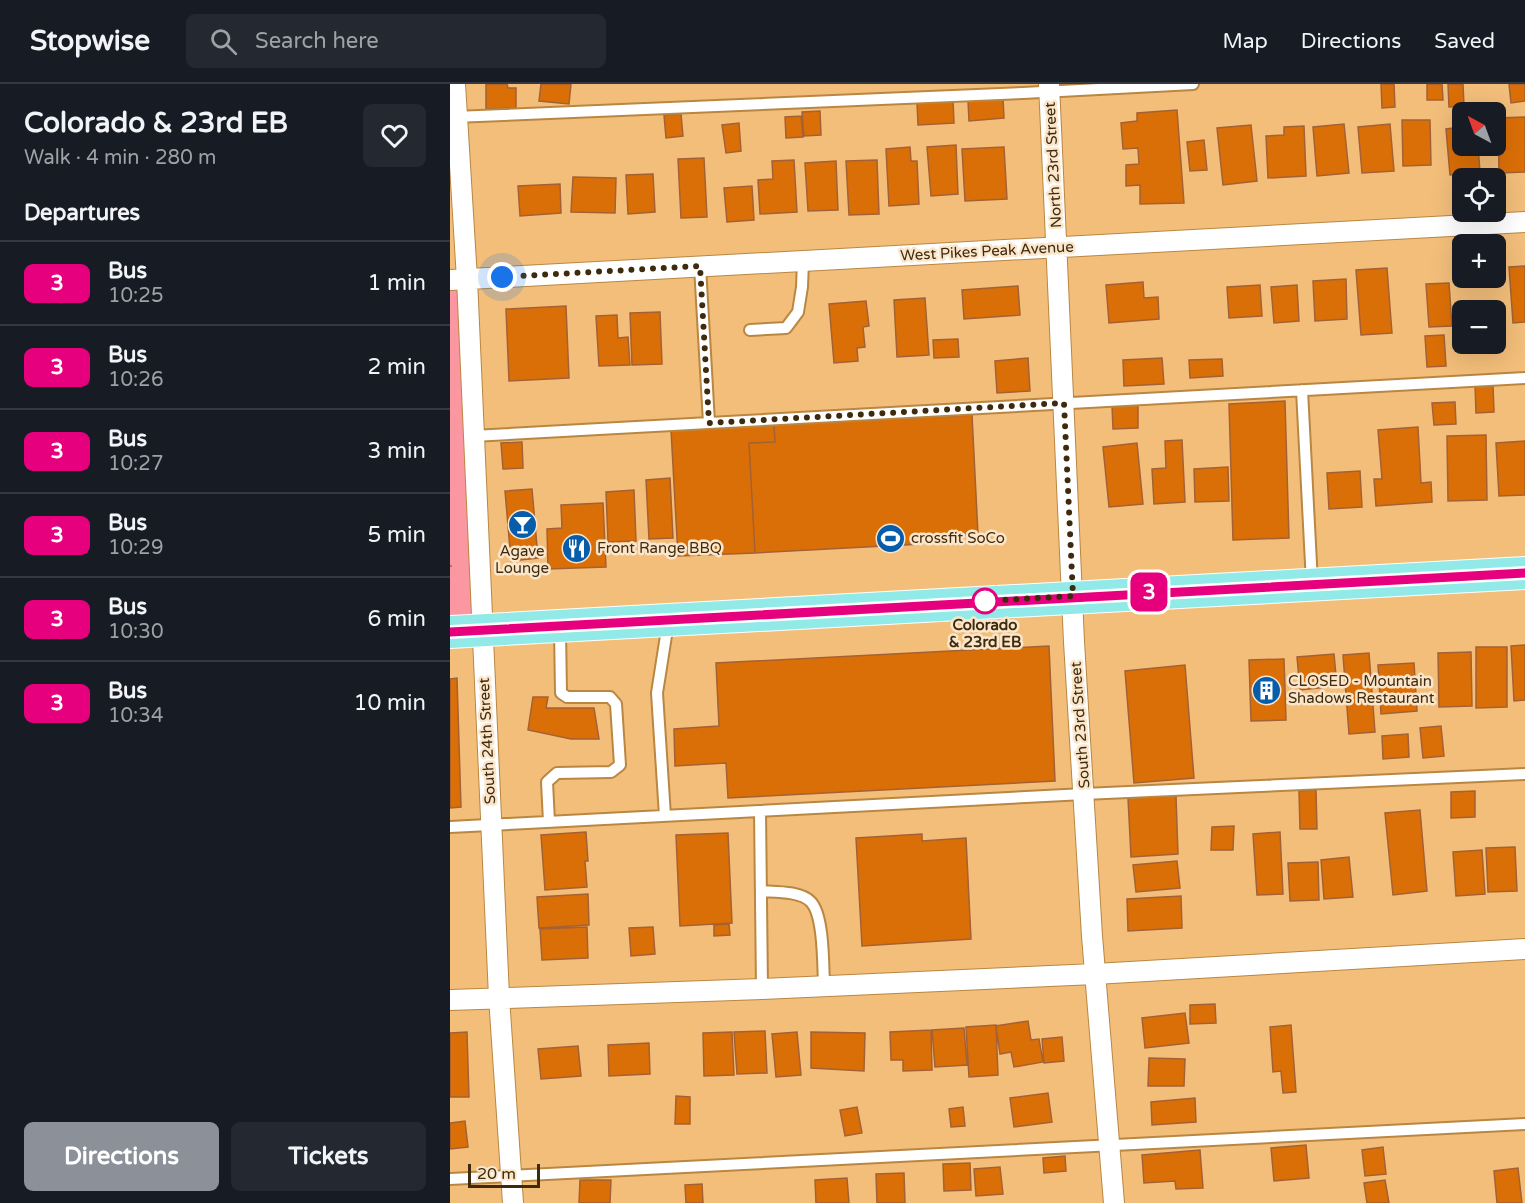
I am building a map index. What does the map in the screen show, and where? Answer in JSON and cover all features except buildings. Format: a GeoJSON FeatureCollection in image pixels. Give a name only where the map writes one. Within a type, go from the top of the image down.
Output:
{"type":"FeatureCollection","features":[{"type":"Feature","properties":{"kind":"main road"},"geometry":{"type":"LineString","coordinates":[[450,632],[1073,596],[1525,573]]}},
{"type":"Feature","properties":{"kind":"street","name":"South 24th Street"},"geometry":{"type":"LineString","coordinates":[[455,84],[453,117],[458,280],[473,436],[499,997],[513,1203]]}},
{"type":"Feature","properties":{"kind":"street","name":"North 23rd Street"},"geometry":{"type":"LineString","coordinates":[[1050,88],[1057,247]]}},
{"type":"Feature","properties":{"kind":"street","name":"West Pikes Peak Avenue"},"geometry":{"type":"LineString","coordinates":[[458,280],[1525,222]]}},
{"type":"Feature","properties":{"kind":"street","name":"South 23rd Street"},"geometry":{"type":"LineString","coordinates":[[1057,247],[1084,794],[1095,974],[1114,1203]]}},
{"type":"Feature","properties":{"kind":"street"},"geometry":{"type":"LineString","coordinates":[[450,999],[762,989],[1095,974],[1525,949]]}},
{"type":"Feature","properties":{"kind":"lane"},"geometry":{"type":"LineString","coordinates":[[453,117],[1050,88],[1194,84]]}},
{"type":"Feature","properties":{"kind":"lane"},"geometry":{"type":"LineString","coordinates":[[750,330],[786,328],[798,312],[802,287],[802,261]]}},
{"type":"Feature","properties":{"kind":"lane"},"geometry":{"type":"LineString","coordinates":[[700,266],[709,423]]}},
{"type":"Feature","properties":{"kind":"lane"},"geometry":{"type":"LineString","coordinates":[[473,436],[1525,378]]}},
{"type":"Feature","properties":{"kind":"lane"},"geometry":{"type":"LineString","coordinates":[[1302,390],[1312,584]]}},
{"type":"Feature","properties":{"kind":"lane"},"geometry":{"type":"LineString","coordinates":[[665,816],[657,693],[668,620]]}},
{"type":"Feature","properties":{"kind":"lane"},"geometry":{"type":"LineString","coordinates":[[549,822],[547,782],[558,773],[611,772],[620,765],[616,704],[610,697],[567,697],[561,693],[560,627]]}},
{"type":"Feature","properties":{"kind":"lane"},"geometry":{"type":"LineString","coordinates":[[450,827],[1525,774]]}},
{"type":"Feature","properties":{"kind":"lane"},"geometry":{"type":"LineString","coordinates":[[760,811],[762,989]]}},
{"type":"Feature","properties":{"kind":"lane"},"geometry":{"type":"LineString","coordinates":[[761,891],[798,895],[811,902],[818,916],[824,985]]}},
{"type":"Feature","properties":{"kind":"lane"},"geometry":{"type":"LineString","coordinates":[[450,1179],[1525,1124]]}},
{"type":"Feature","properties":{"kind":"shaded area"},"geometry":{"type":"Polygon","coordinates":[[[467,279],[481,631],[450,632],[450,280],[467,279]]]}},
{"type":"Feature","properties":{"kind":"bus line","name":"3"},"geometry":{"type":"LineString","coordinates":[[450,632],[1525,573]]}},
{"type":"Feature","properties":{"kind":"place","name":"Agave Lounge"},"geometry":{"type":"Point","coordinates":[522,524]}},
{"type":"Feature","properties":{"kind":"place","name":"crossfit SoCo"},"geometry":{"type":"Point","coordinates":[890,538]}},
{"type":"Feature","properties":{"kind":"place","name":"Front Range BBQ"},"geometry":{"type":"Point","coordinates":[576,548]}},
{"type":"Feature","properties":{"kind":"place","name":"Colorado & 23rd EB"},"geometry":{"type":"Point","coordinates":[985,601]}},
{"type":"Feature","properties":{"kind":"place","name":"CLOSED - Mountain Shadows Restaurant"},"geometry":{"type":"Point","coordinates":[1267,690]}},
{"type":"Feature","properties":{"kind":"route"},"geometry":{"type":"LineString","coordinates":[[502,277],[700,266],[709,423],[1064,403],[1073,596],[985,601]]}}]}
